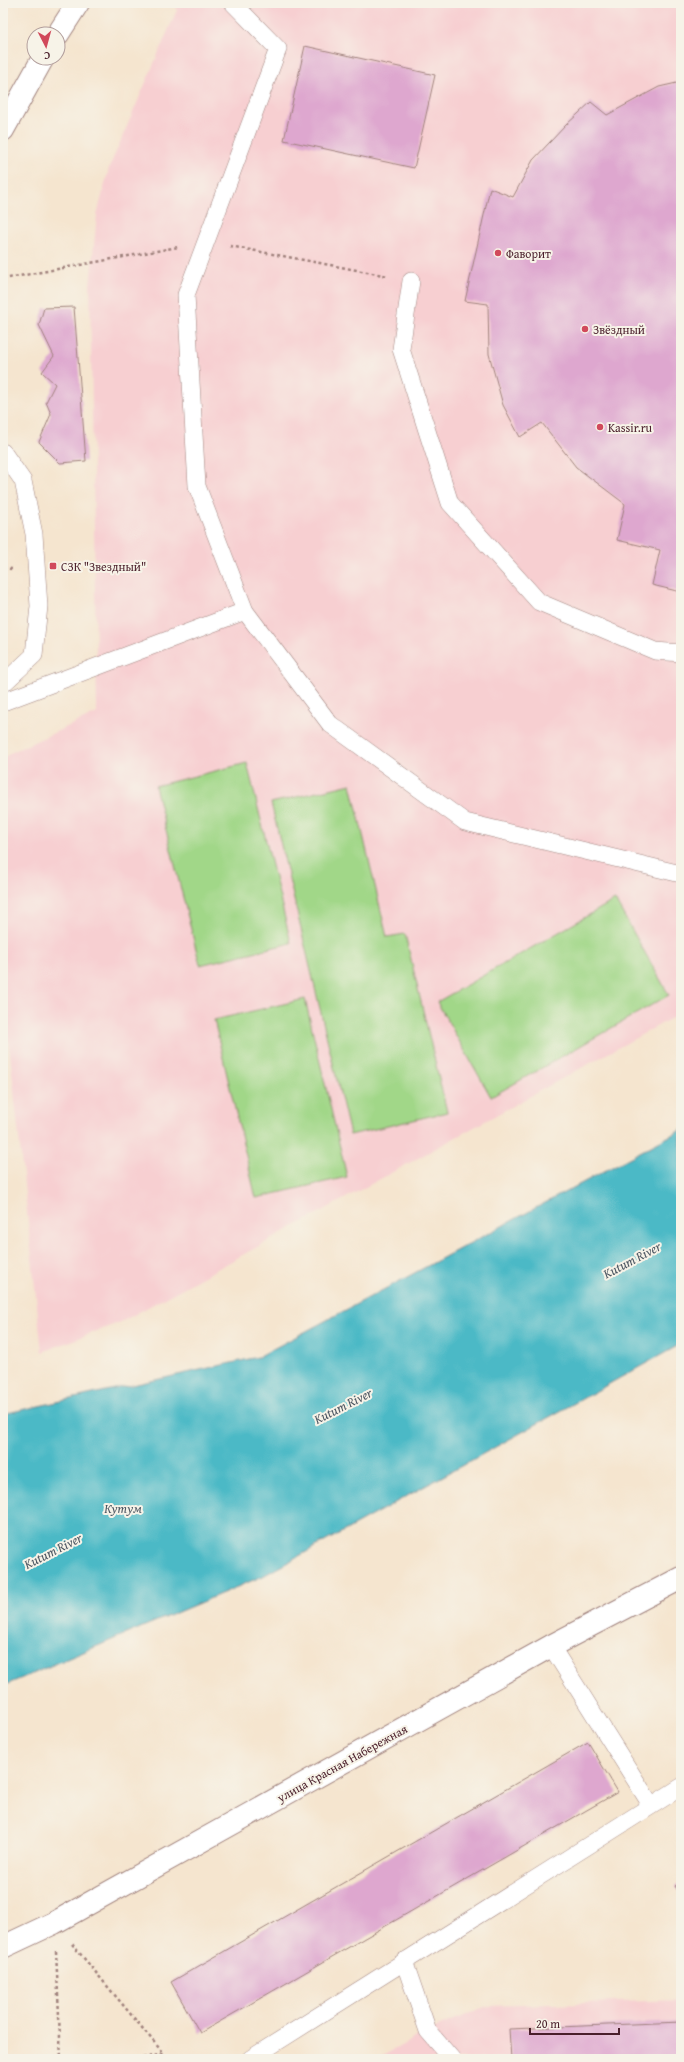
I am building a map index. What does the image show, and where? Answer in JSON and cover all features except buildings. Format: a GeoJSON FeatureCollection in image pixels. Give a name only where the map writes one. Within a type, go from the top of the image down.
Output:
{"type":"FeatureCollection","features":[{"type":"Feature","properties":{"kind":"street"},"geometry":{"type":"LineString","coordinates":[[63,26],[78,3]]}},
{"type":"Feature","properties":{"kind":"street"},"geometry":{"type":"LineString","coordinates":[[3,130],[39,66]]}},
{"type":"Feature","properties":{"kind":"street","name":"улица Красная Набережная"},"geometry":{"type":"LineString","coordinates":[[3,1947],[54,1923],[550,1646],[681,1578]]}},
{"type":"Feature","properties":{"kind":"lane"},"geometry":{"type":"LineString","coordinates":[[233,3],[278,49],[186,295],[197,486],[245,611],[330,724],[465,822],[681,874]]}},
{"type":"Feature","properties":{"kind":"lane"},"geometry":{"type":"LineString","coordinates":[[411,280],[402,349],[450,503],[539,602],[655,651],[681,654]]}},
{"type":"Feature","properties":{"kind":"lane"},"geometry":{"type":"LineString","coordinates":[[3,452],[23,481],[34,534],[39,606],[34,655],[3,684]]}},
{"type":"Feature","properties":{"kind":"lane"},"geometry":{"type":"LineString","coordinates":[[3,702],[245,611]]}},
{"type":"Feature","properties":{"kind":"lane"},"geometry":{"type":"LineString","coordinates":[[550,1646],[651,1805]]}},
{"type":"Feature","properties":{"kind":"lane"},"geometry":{"type":"LineString","coordinates":[[250,2059],[681,1787]]}},
{"type":"Feature","properties":{"kind":"lane"},"geometry":{"type":"LineString","coordinates":[[404,1961],[428,2031],[452,2059]]}},
{"type":"Feature","properties":{"kind":"path"},"geometry":{"type":"LineString","coordinates":[[54,1923],[164,2054],[171,2059]]}},
{"type":"Feature","properties":{"kind":"path"},"geometry":{"type":"LineString","coordinates":[[54,1923],[61,2059]]}},
{"type":"Feature","properties":{"kind":"path"},"geometry":{"type":"LineString","coordinates":[[136,2059],[164,2054]]}},
{"type":"Feature","properties":{"kind":"shaded area"},"geometry":{"type":"Polygon","coordinates":[[[175,3],[681,3],[681,1013],[121,1322],[42,1352],[3,988],[3,759],[10,753],[97,713],[90,285],[97,215],[109,168],[177,10],[175,3]]]}},
{"type":"Feature","properties":{"kind":"shaded area"},"geometry":{"type":"Polygon","coordinates":[[[681,2000],[681,2059],[377,2059],[428,2031],[487,2006],[681,2000]]]}},
{"type":"Feature","properties":{"kind":"green space"},"geometry":{"type":"Polygon","coordinates":[[[247,763],[291,943],[200,965],[155,786],[247,763]]]}},
{"type":"Feature","properties":{"kind":"green space"},"geometry":{"type":"Polygon","coordinates":[[[351,784],[387,937],[405,934],[447,1112],[350,1135],[271,803],[351,784]]]}},
{"type":"Feature","properties":{"kind":"green space"},"geometry":{"type":"Polygon","coordinates":[[[615,900],[669,995],[491,1097],[437,1002],[615,900]]]}},
{"type":"Feature","properties":{"kind":"green space"},"geometry":{"type":"Polygon","coordinates":[[[305,999],[347,1177],[256,1198],[214,1020],[305,999]]]}},
{"type":"Feature","properties":{"kind":"water","name":"Кутум"},"geometry":{"type":"Polygon","coordinates":[[[681,1130],[681,1344],[263,1576],[3,1686],[3,1414],[258,1357],[681,1130]]]}},
{"type":"Feature","properties":{"kind":"place","name":"Фаворит"},"geometry":{"type":"Point","coordinates":[498,253]}},
{"type":"Feature","properties":{"kind":"place","name":"Звёздный"},"geometry":{"type":"Point","coordinates":[585,329]}},
{"type":"Feature","properties":{"kind":"place","name":"Kassir.ru"},"geometry":{"type":"Point","coordinates":[600,427]}},
{"type":"Feature","properties":{"kind":"place","name":"СЗК \"Звездный\""},"geometry":{"type":"Point","coordinates":[53,566]}},
{"type":"Feature","properties":{"kind":"water label","name":"Kutum River"},"geometry":{"type":"Point","coordinates":[632,1260]}},
{"type":"Feature","properties":{"kind":"water label","name":"Kutum River"},"geometry":{"type":"Point","coordinates":[343,1406]}},
{"type":"Feature","properties":{"kind":"water label","name":"Kutum River"},"geometry":{"type":"Point","coordinates":[53,1551]}}]}
